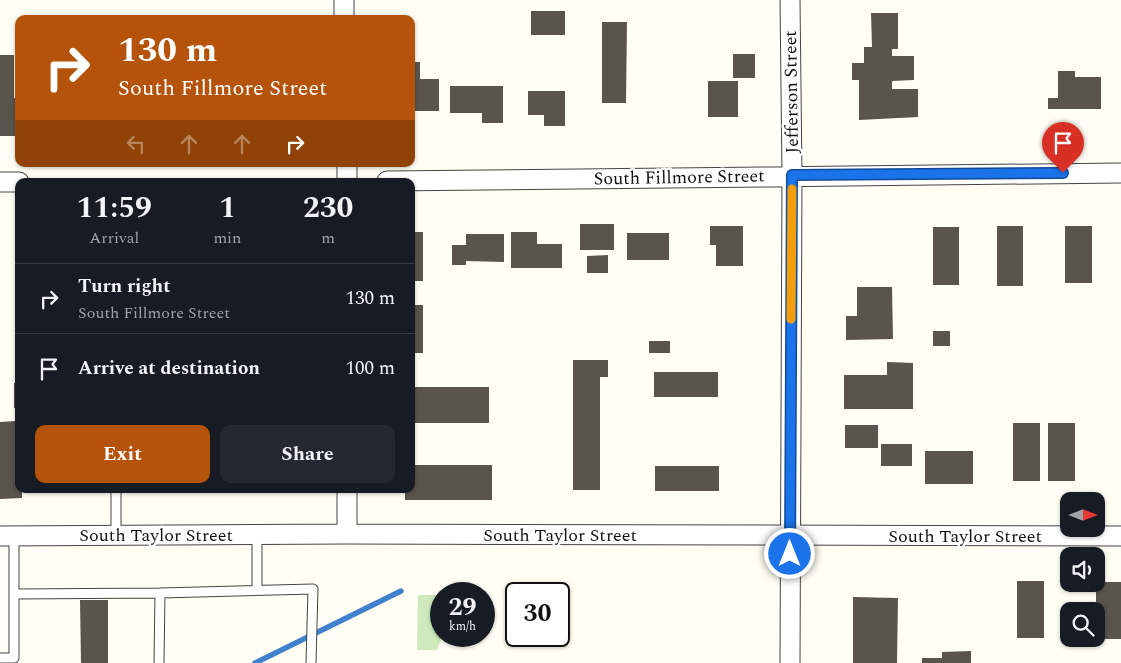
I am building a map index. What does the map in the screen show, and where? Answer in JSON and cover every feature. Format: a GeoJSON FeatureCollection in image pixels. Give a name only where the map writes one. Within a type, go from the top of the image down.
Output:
{"type":"FeatureCollection","features":[{"type":"Feature","properties":{"kind":"street"},"geometry":{"type":"LineString","coordinates":[[344,0],[344,15]]}},
{"type":"Feature","properties":{"kind":"street","name":"Jefferson Street"},"geometry":{"type":"LineString","coordinates":[[790,0],[792,175],[790,663]]}},
{"type":"Feature","properties":{"kind":"street","name":"South Fillmore Street"},"geometry":{"type":"LineString","coordinates":[[415,181],[792,175],[1121,173]]}},
{"type":"Feature","properties":{"kind":"street"},"geometry":{"type":"LineString","coordinates":[[0,182],[15,182]]}},
{"type":"Feature","properties":{"kind":"street"},"geometry":{"type":"LineString","coordinates":[[348,493],[348,534]]}},
{"type":"Feature","properties":{"kind":"street","name":"South Taylor Street"},"geometry":{"type":"LineString","coordinates":[[7,536],[348,534],[1121,536]]}},
{"type":"Feature","properties":{"kind":"lane"},"geometry":{"type":"LineString","coordinates":[[116,493],[116,536]]}},
{"type":"Feature","properties":{"kind":"lane"},"geometry":{"type":"LineString","coordinates":[[257,534],[257,590]]}},
{"type":"Feature","properties":{"kind":"lane"},"geometry":{"type":"LineString","coordinates":[[0,658],[16,660],[14,594],[7,536]]}},
{"type":"Feature","properties":{"kind":"lane"},"geometry":{"type":"LineString","coordinates":[[14,594],[313,589],[311,663]]}},
{"type":"Feature","properties":{"kind":"lane"},"geometry":{"type":"LineString","coordinates":[[159,663],[160,593]]}},
{"type":"Feature","properties":{"kind":"green space"},"geometry":{"type":"Polygon","coordinates":[[[418,595],[430,595],[430,647],[438,647],[437,650],[417,650],[418,595]]]}},
{"type":"Feature","properties":{"kind":"building"},"geometry":{"type":"Polygon","coordinates":[[[531,11],[565,11],[565,35],[531,35],[531,11]]]}},
{"type":"Feature","properties":{"kind":"building"},"geometry":{"type":"Polygon","coordinates":[[[871,13],[898,13],[898,49],[892,49],[892,56],[914,56],[914,80],[892,81],[892,89],[918,89],[918,117],[859,120],[859,80],[852,80],[852,63],[864,63],[864,47],[872,47],[871,13]]]}},
{"type":"Feature","properties":{"kind":"building"},"geometry":{"type":"Polygon","coordinates":[[[602,22],[627,22],[626,103],[602,103],[602,22]]]}},
{"type":"Feature","properties":{"kind":"building"},"geometry":{"type":"Polygon","coordinates":[[[733,54],[755,54],[755,78],[733,78],[733,54]]]}},
{"type":"Feature","properties":{"kind":"building"},"geometry":{"type":"Polygon","coordinates":[[[0,55],[14,55],[15,136],[0,136],[0,55]]]}},
{"type":"Feature","properties":{"kind":"building"},"geometry":{"type":"Polygon","coordinates":[[[415,62],[420,62],[420,79],[439,79],[439,111],[415,111],[415,62]]]}},
{"type":"Feature","properties":{"kind":"building"},"geometry":{"type":"Polygon","coordinates":[[[1058,71],[1075,71],[1075,77],[1101,77],[1101,109],[1048,109],[1048,98],[1058,98],[1058,71]]]}},
{"type":"Feature","properties":{"kind":"building"},"geometry":{"type":"Polygon","coordinates":[[[708,81],[738,81],[738,117],[708,117],[708,81]]]}},
{"type":"Feature","properties":{"kind":"building"},"geometry":{"type":"Polygon","coordinates":[[[450,86],[503,86],[503,123],[482,123],[482,113],[450,113],[450,86]]]}},
{"type":"Feature","properties":{"kind":"building"},"geometry":{"type":"Polygon","coordinates":[[[528,91],[565,91],[565,126],[544,126],[544,115],[528,115],[528,91]]]}},
{"type":"Feature","properties":{"kind":"building"},"geometry":{"type":"Polygon","coordinates":[[[580,224],[614,224],[614,250],[580,250],[580,224]]]}},
{"type":"Feature","properties":{"kind":"building"},"geometry":{"type":"Polygon","coordinates":[[[710,226],[743,226],[743,266],[716,266],[716,245],[710,245],[710,226]]]}},
{"type":"Feature","properties":{"kind":"building"},"geometry":{"type":"Polygon","coordinates":[[[997,226],[1023,226],[1023,286],[997,286],[997,226]]]}},
{"type":"Feature","properties":{"kind":"building"},"geometry":{"type":"Polygon","coordinates":[[[1065,226],[1092,226],[1092,283],[1065,283],[1065,226]]]}},
{"type":"Feature","properties":{"kind":"building"},"geometry":{"type":"Polygon","coordinates":[[[933,227],[959,227],[959,285],[933,285],[933,227]]]}},
{"type":"Feature","properties":{"kind":"building"},"geometry":{"type":"Polygon","coordinates":[[[415,232],[423,232],[423,281],[415,281],[415,232]]]}},
{"type":"Feature","properties":{"kind":"building"},"geometry":{"type":"Polygon","coordinates":[[[511,232],[537,232],[537,244],[562,244],[562,268],[511,268],[511,232]]]}},
{"type":"Feature","properties":{"kind":"building"},"geometry":{"type":"Polygon","coordinates":[[[627,233],[669,233],[669,260],[627,260],[627,233]]]}},
{"type":"Feature","properties":{"kind":"building"},"geometry":{"type":"Polygon","coordinates":[[[466,234],[504,234],[504,262],[466,261],[466,265],[452,265],[452,245],[466,245],[466,234]]]}},
{"type":"Feature","properties":{"kind":"building"},"geometry":{"type":"Polygon","coordinates":[[[608,255],[608,273],[587,273],[587,256],[608,255]]]}},
{"type":"Feature","properties":{"kind":"building"},"geometry":{"type":"Polygon","coordinates":[[[857,287],[892,287],[893,339],[846,340],[846,316],[857,316],[857,287]]]}},
{"type":"Feature","properties":{"kind":"building"},"geometry":{"type":"Polygon","coordinates":[[[415,305],[423,305],[423,353],[415,353],[415,305]]]}},
{"type":"Feature","properties":{"kind":"building"},"geometry":{"type":"Polygon","coordinates":[[[933,331],[950,331],[950,346],[933,346],[933,331]]]}},
{"type":"Feature","properties":{"kind":"building"},"geometry":{"type":"Polygon","coordinates":[[[649,341],[670,341],[670,353],[649,353],[649,341]]]}},
{"type":"Feature","properties":{"kind":"building"},"geometry":{"type":"Polygon","coordinates":[[[573,360],[608,360],[608,377],[600,377],[600,490],[573,490],[573,360]]]}},
{"type":"Feature","properties":{"kind":"building"},"geometry":{"type":"Polygon","coordinates":[[[887,362],[913,363],[913,409],[844,409],[844,375],[887,375],[887,362]]]}},
{"type":"Feature","properties":{"kind":"building"},"geometry":{"type":"Polygon","coordinates":[[[654,372],[718,372],[718,397],[654,397],[654,372]]]}},
{"type":"Feature","properties":{"kind":"building"},"geometry":{"type":"Polygon","coordinates":[[[14,383],[15,383],[15,408],[14,383]]]}},
{"type":"Feature","properties":{"kind":"building"},"geometry":{"type":"Polygon","coordinates":[[[415,387],[489,387],[489,423],[415,423],[415,387]]]}},
{"type":"Feature","properties":{"kind":"building"},"geometry":{"type":"Polygon","coordinates":[[[15,421],[15,493],[22,493],[22,498],[0,499],[0,422],[15,421]]]}},
{"type":"Feature","properties":{"kind":"building"},"geometry":{"type":"Polygon","coordinates":[[[1013,423],[1040,423],[1040,481],[1013,481],[1013,423]]]}},
{"type":"Feature","properties":{"kind":"building"},"geometry":{"type":"Polygon","coordinates":[[[1048,423],[1075,423],[1075,481],[1048,481],[1048,423]]]}},
{"type":"Feature","properties":{"kind":"building"},"geometry":{"type":"Polygon","coordinates":[[[845,425],[878,425],[878,448],[845,448],[845,425]]]}},
{"type":"Feature","properties":{"kind":"building"},"geometry":{"type":"Polygon","coordinates":[[[881,444],[912,444],[912,466],[881,466],[881,444]]]}},
{"type":"Feature","properties":{"kind":"building"},"geometry":{"type":"Polygon","coordinates":[[[925,451],[973,451],[973,484],[925,484],[925,451]]]}},
{"type":"Feature","properties":{"kind":"building"},"geometry":{"type":"Polygon","coordinates":[[[415,465],[492,465],[492,500],[405,500],[405,493],[415,493],[415,465]]]}},
{"type":"Feature","properties":{"kind":"building"},"geometry":{"type":"Polygon","coordinates":[[[655,466],[719,466],[719,491],[655,491],[655,466]]]}},
{"type":"Feature","properties":{"kind":"building"},"geometry":{"type":"Polygon","coordinates":[[[1017,581],[1044,581],[1044,638],[1017,638],[1017,581]]]}},
{"type":"Feature","properties":{"kind":"building"},"geometry":{"type":"Polygon","coordinates":[[[1105,582],[1121,582],[1121,639],[1105,639],[1105,602],[1096,602],[1096,592],[1105,592],[1105,582]]]}},
{"type":"Feature","properties":{"kind":"building"},"geometry":{"type":"Polygon","coordinates":[[[853,597],[898,598],[897,663],[853,663],[853,597]]]}},
{"type":"Feature","properties":{"kind":"building"},"geometry":{"type":"Polygon","coordinates":[[[80,600],[108,600],[108,663],[81,663],[80,600]]]}},
{"type":"Feature","properties":{"kind":"building"},"geometry":{"type":"Polygon","coordinates":[[[971,651],[971,663],[922,663],[922,658],[942,658],[942,652],[971,651]]]}},
{"type":"Feature","properties":{"kind":"waterway"},"geometry":{"type":"LineString","coordinates":[[255,663],[401,591]]}},
{"type":"Feature","properties":{"kind":"slow traffic"},"geometry":{"type":"LineString","coordinates":[[791,319],[792,189]]}},
{"type":"Feature","properties":{"kind":"route"},"geometry":{"type":"LineString","coordinates":[[790,554],[792,175],[1063,173]]}}]}
